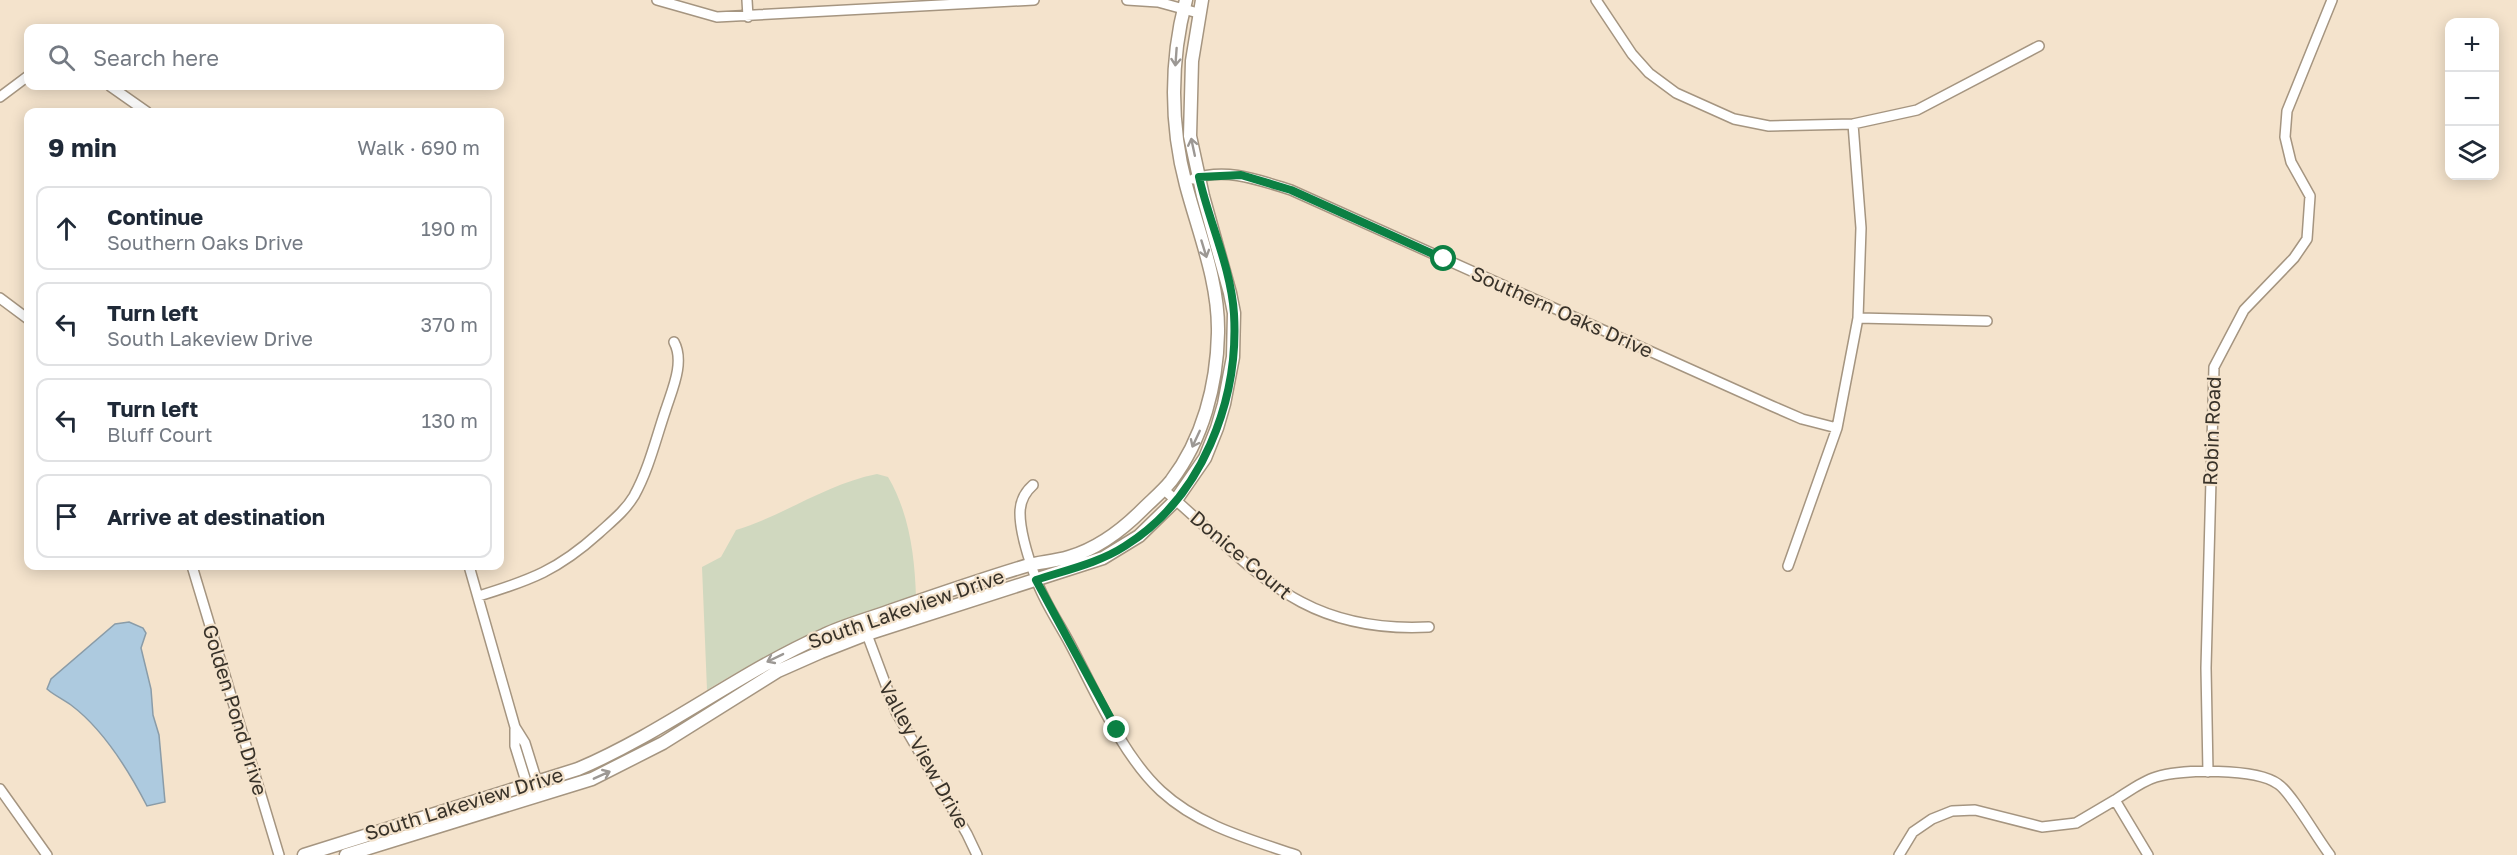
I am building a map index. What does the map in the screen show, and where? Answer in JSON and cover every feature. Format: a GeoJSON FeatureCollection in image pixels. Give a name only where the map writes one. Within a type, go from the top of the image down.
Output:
{"type":"FeatureCollection","features":[{"type":"Feature","properties":{"kind":"street"},"geometry":{"type":"LineString","coordinates":[[657,0],[717,17],[1034,0]]}},
{"type":"Feature","properties":{"kind":"street"},"geometry":{"type":"LineString","coordinates":[[747,0],[748,17]]}},
{"type":"Feature","properties":{"kind":"street"},"geometry":{"type":"LineString","coordinates":[[1127,0],[1185,4],[1198,13]]}},
{"type":"Feature","properties":{"kind":"street","name":"South Lakeview Drive"},"geometry":{"type":"LineString","coordinates":[[346,855],[592,780],[628,763],[778,671],[867,634],[1104,558],[1125,546],[1176,500],[1204,458],[1217,428],[1233,357],[1234,313],[1190,136],[1190,97],[1198,13],[1202,0]]}},
{"type":"Feature","properties":{"kind":"street"},"geometry":{"type":"LineString","coordinates":[[1596,0],[1632,54],[1649,73],[1676,93],[1734,119],[1769,126],[1853,124],[1917,110],[2039,46]]}},
{"type":"Feature","properties":{"kind":"street","name":"Robin Road"},"geometry":{"type":"LineString","coordinates":[[2208,772],[2206,668],[2214,367],[2244,310],[2294,258],[2307,239],[2310,196],[2291,162],[2285,137],[2287,111],[2332,0]]}},
{"type":"Feature","properties":{"kind":"street","name":"South Lakeview Drive"},"geometry":{"type":"LineString","coordinates":[[304,855],[532,783],[615,753],[760,666],[839,628],[1032,564],[1070,557],[1096,545],[1127,525],[1178,471],[1199,433],[1212,390],[1218,335],[1214,282],[1185,182],[1176,136],[1174,104],[1177,47],[1185,4]]}},
{"type":"Feature","properties":{"kind":"street"},"geometry":{"type":"LineString","coordinates":[[0,97],[24,79]]}},
{"type":"Feature","properties":{"kind":"street"},"geometry":{"type":"LineString","coordinates":[[116,90],[141,108]]}},
{"type":"Feature","properties":{"kind":"street"},"geometry":{"type":"LineString","coordinates":[[1788,566],[1837,428],[1858,318],[1861,228],[1853,124]]}},
{"type":"Feature","properties":{"kind":"street","name":"Southern Oaks Drive"},"geometry":{"type":"LineString","coordinates":[[1185,182],[1199,177],[1241,175],[1291,190],[1772,406],[1802,419],[1837,428]]}},
{"type":"Feature","properties":{"kind":"street"},"geometry":{"type":"LineString","coordinates":[[0,298],[24,316]]}},
{"type":"Feature","properties":{"kind":"street"},"geometry":{"type":"LineString","coordinates":[[1858,318],[1987,321]]}},
{"type":"Feature","properties":{"kind":"street"},"geometry":{"type":"LineString","coordinates":[[479,596],[552,570],[585,545],[626,507],[647,465],[673,387],[678,358],[678,349],[674,342]]}},
{"type":"Feature","properties":{"kind":"street"},"geometry":{"type":"LineString","coordinates":[[1034,485],[1022,502],[1020,513],[1022,530],[1036,580],[1117,730],[1160,790],[1189,813],[1232,834],[1296,855]]}},
{"type":"Feature","properties":{"kind":"street","name":"Donice Court"},"geometry":{"type":"LineString","coordinates":[[1163,489],[1260,576],[1298,602],[1338,618],[1369,625],[1402,628],[1429,627]]}},
{"type":"Feature","properties":{"kind":"street","name":"Golden Pond Drive"},"geometry":{"type":"LineString","coordinates":[[193,570],[279,855]]}},
{"type":"Feature","properties":{"kind":"street"},"geometry":{"type":"LineString","coordinates":[[470,570],[515,727],[525,743],[532,783],[537,797]]}},
{"type":"Feature","properties":{"kind":"street","name":"Valley View Drive"},"geometry":{"type":"LineString","coordinates":[[862,621],[896,712],[968,834],[977,855]]}},
{"type":"Feature","properties":{"kind":"street"},"geometry":{"type":"LineString","coordinates":[[699,704],[708,715]]}},
{"type":"Feature","properties":{"kind":"street"},"geometry":{"type":"LineString","coordinates":[[1899,855],[1912,832],[1932,819],[1952,811],[1975,810],[2042,827],[2076,823],[2152,778],[2169,774],[2208,772],[2265,776],[2280,785],[2330,855]]}},
{"type":"Feature","properties":{"kind":"street"},"geometry":{"type":"LineString","coordinates":[[0,789],[47,855]]}},
{"type":"Feature","properties":{"kind":"street"},"geometry":{"type":"LineString","coordinates":[[2115,800],[2148,855]]}},
{"type":"Feature","properties":{"kind":"green space"},"geometry":{"type":"Polygon","coordinates":[[[877,474],[888,477],[906,520],[910,535],[916,597],[808,637],[733,674],[707,690],[702,567],[721,557],[736,530],[840,485],[877,474]]]}},
{"type":"Feature","properties":{"kind":"water"},"geometry":{"type":"Polygon","coordinates":[[[129,622],[143,628],[146,633],[141,648],[151,689],[153,715],[159,735],[165,802],[147,806],[123,765],[94,726],[71,705],[47,689],[51,679],[115,624],[129,622]]]}},
{"type":"Feature","properties":{"kind":"route"},"geometry":{"type":"LineString","coordinates":[[1117,730],[1036,580],[1104,558],[1139,536],[1187,486],[1204,458],[1217,428],[1233,357],[1234,313],[1224,265],[1199,177],[1241,175],[1291,190],[1444,259]]}}]}
